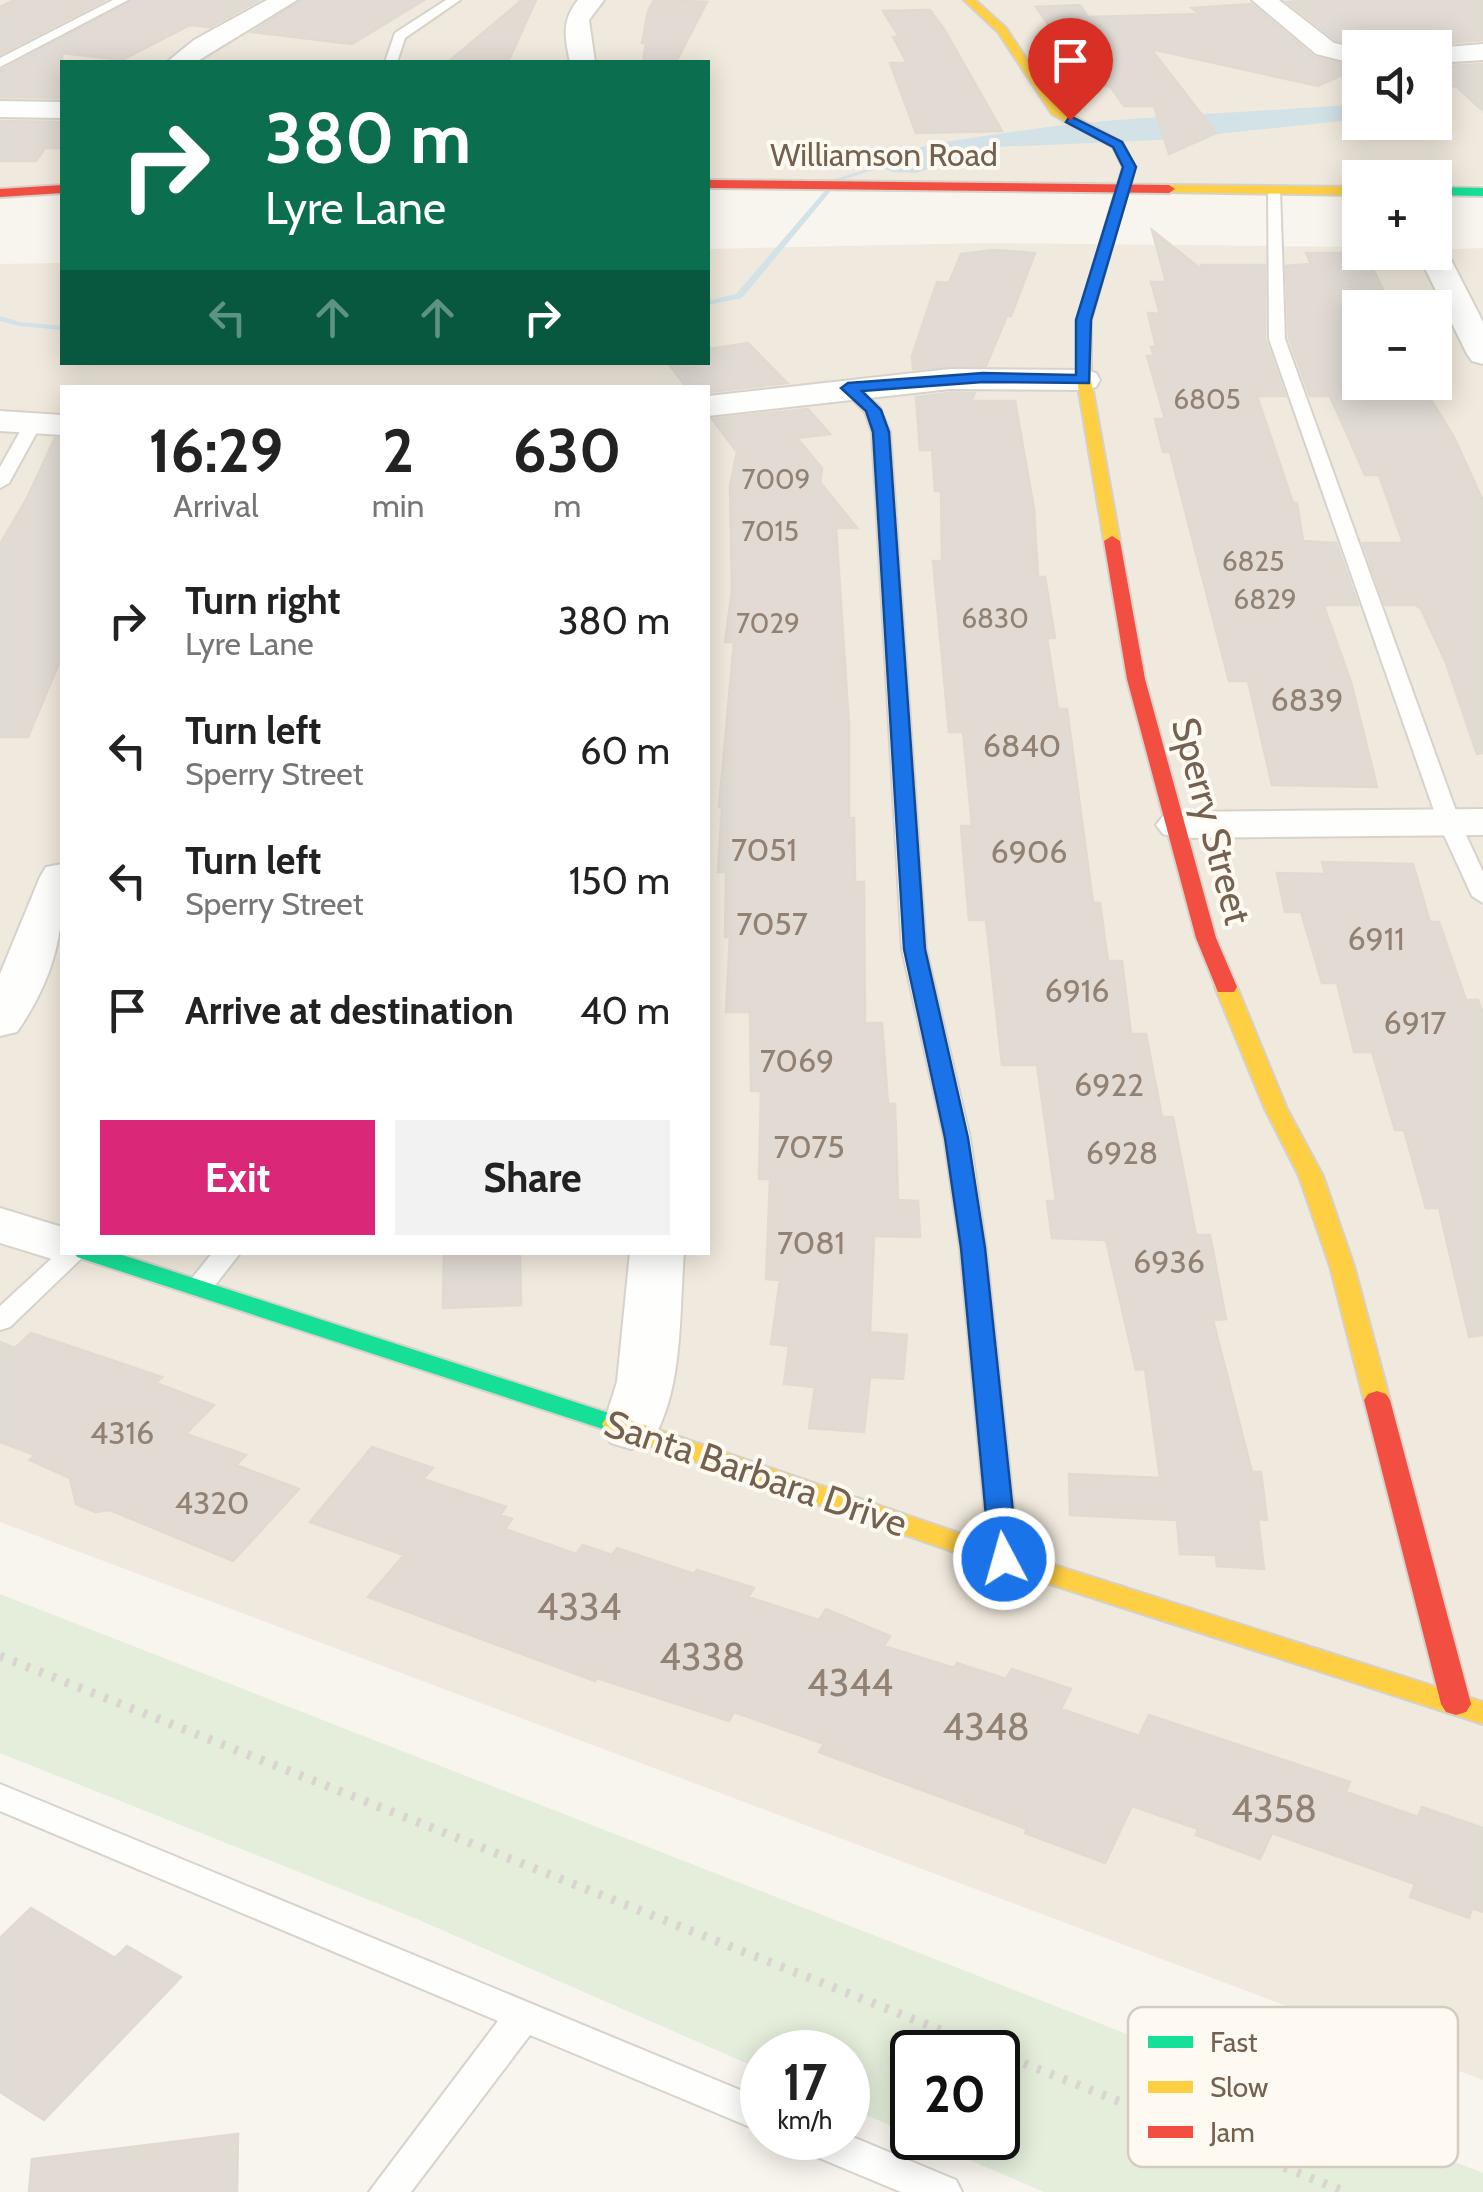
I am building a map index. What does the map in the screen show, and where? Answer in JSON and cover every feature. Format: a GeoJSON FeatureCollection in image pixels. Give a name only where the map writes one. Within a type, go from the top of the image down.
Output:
{"type":"FeatureCollection","features":[{"type":"Feature","properties":{"kind":"street"},"geometry":{"type":"LineString","coordinates":[[183,60],[285,0]]}},
{"type":"Feature","properties":{"kind":"street"},"geometry":{"type":"LineString","coordinates":[[582,60],[575,21],[581,8],[592,0]]}},
{"type":"Feature","properties":{"kind":"street","name":"Sperry Street"},"geometry":{"type":"LineString","coordinates":[[969,0],[994,20],[1048,102],[1070,120],[1118,144],[1130,167],[1084,320],[1084,380],[1136,679],[1206,938],[1276,1108],[1311,1176],[1342,1266],[1456,1704]]}},
{"type":"Feature","properties":{"kind":"street"},"geometry":{"type":"LineString","coordinates":[[1264,0],[1325,49],[1342,53]]}},
{"type":"Feature","properties":{"kind":"street"},"geometry":{"type":"LineString","coordinates":[[1452,54],[1483,52]]}},
{"type":"Feature","properties":{"kind":"street"},"geometry":{"type":"LineString","coordinates":[[0,109],[60,110]]}},
{"type":"Feature","properties":{"kind":"street","name":"Williamson Road"},"geometry":{"type":"LineString","coordinates":[[710,184],[1342,190]]}},
{"type":"Feature","properties":{"kind":"street"},"geometry":{"type":"LineString","coordinates":[[0,193],[60,189]]}},
{"type":"Feature","properties":{"kind":"street"},"geometry":{"type":"LineString","coordinates":[[1452,192],[1483,192]]}},
{"type":"Feature","properties":{"kind":"street"},"geometry":{"type":"LineString","coordinates":[[1441,270],[1483,354]]}},
{"type":"Feature","properties":{"kind":"street"},"geometry":{"type":"LineString","coordinates":[[710,406],[848,388],[983,378],[1084,380]]}},
{"type":"Feature","properties":{"kind":"street"},"geometry":{"type":"LineString","coordinates":[[1178,825],[1466,822]]}},
{"type":"Feature","properties":{"kind":"street"},"geometry":{"type":"LineString","coordinates":[[0,1022],[15,996],[60,882]]}},
{"type":"Feature","properties":{"kind":"street"},"geometry":{"type":"LineString","coordinates":[[0,1226],[60,1244]]}},
{"type":"Feature","properties":{"kind":"street","name":"Santa Barbara Drive"},"geometry":{"type":"LineString","coordinates":[[96,1255],[631,1430],[1004,1559],[1483,1713]]}},
{"type":"Feature","properties":{"kind":"street"},"geometry":{"type":"LineString","coordinates":[[631,1430],[645,1382],[657,1255]]}},
{"type":"Feature","properties":{"kind":"lane"},"geometry":{"type":"LineString","coordinates":[[0,64],[122,0]]}},
{"type":"Feature","properties":{"kind":"lane"},"geometry":{"type":"LineString","coordinates":[[392,60],[399,36],[454,0]]}},
{"type":"Feature","properties":{"kind":"lane"},"geometry":{"type":"LineString","coordinates":[[1273,189],[1277,339],[1466,822],[1483,896]]}},
{"type":"Feature","properties":{"kind":"lane"},"geometry":{"type":"LineString","coordinates":[[848,388],[873,410],[881,432],[914,949],[965,1193],[1004,1559]]}},
{"type":"Feature","properties":{"kind":"lane"},"geometry":{"type":"LineString","coordinates":[[0,483],[32,423]]}},
{"type":"Feature","properties":{"kind":"lane"},"geometry":{"type":"LineString","coordinates":[[0,1321],[71,1255]]}},
{"type":"Feature","properties":{"kind":"lane"},"geometry":{"type":"LineString","coordinates":[[199,1286],[225,1255]]}},
{"type":"Feature","properties":{"kind":"lane"},"geometry":{"type":"LineString","coordinates":[[0,1797],[740,2107]]}},
{"type":"Feature","properties":{"kind":"lane"},"geometry":{"type":"LineString","coordinates":[[388,2192],[523,2016]]}},
{"type":"Feature","properties":{"kind":"lane"},"geometry":{"type":"LineString","coordinates":[[866,2160],[943,2192]]}},
{"type":"Feature","properties":{"kind":"path"},"geometry":{"type":"LineString","coordinates":[[0,1656],[939,2030]]}},
{"type":"Feature","properties":{"kind":"path"},"geometry":{"type":"LineString","coordinates":[[1020,2062],[1128,2105]]}},
{"type":"Feature","properties":{"kind":"path"},"geometry":{"type":"LineString","coordinates":[[1283,2167],[1346,2192]]}},
{"type":"Feature","properties":{"kind":"shaded area"},"geometry":{"type":"Polygon","coordinates":[[[0,0],[1483,0],[1483,185],[1452,185],[1452,160],[1342,160],[1342,185],[710,180],[710,60],[60,60],[60,183],[0,187],[0,0]]]}},
{"type":"Feature","properties":{"kind":"shaded area"},"geometry":{"type":"Polygon","coordinates":[[[1342,105],[1342,121],[1159,140],[997,147],[916,173],[892,172],[871,162],[934,144],[1134,119],[1342,105]]]}},
{"type":"Feature","properties":{"kind":"shaded area"},"geometry":{"type":"Polygon","coordinates":[[[985,243],[1342,247],[1342,270],[1452,270],[1452,249],[1483,248],[1483,2080],[1458,2071],[1458,2007],[1289,2007],[0,1522],[0,264],[60,263],[60,365],[710,365],[710,249],[985,243]]]}},
{"type":"Feature","properties":{"kind":"green space"},"geometry":{"type":"Polygon","coordinates":[[[0,1594],[1128,2034],[1128,2167],[1458,2167],[1458,2163],[1483,2173],[1483,2192],[1044,2192],[969,2160],[1020,2160],[1020,2030],[890,2030],[890,2125],[870,2117],[870,2030],[740,2030],[740,2060],[417,1919],[0,1753],[0,1594]]]}},
{"type":"Feature","properties":{"kind":"building"},"geometry":{"type":"Polygon","coordinates":[[[15,0],[105,0],[0,54],[0,7],[15,0]]]}},
{"type":"Feature","properties":{"kind":"building"},"geometry":{"type":"Polygon","coordinates":[[[132,0],[259,0],[210,27],[190,25],[122,60],[62,53],[60,98],[0,97],[0,71],[132,0]]]}},
{"type":"Feature","properties":{"kind":"building"},"geometry":{"type":"Polygon","coordinates":[[[301,0],[424,0],[352,44],[252,32],[301,0]]]}},
{"type":"Feature","properties":{"kind":"building"},"geometry":{"type":"Polygon","coordinates":[[[522,0],[536,0],[509,60],[450,60],[522,0]]]}},
{"type":"Feature","properties":{"kind":"building"},"geometry":{"type":"Polygon","coordinates":[[[654,0],[707,2],[677,60],[643,60],[648,11],[654,0]]]}},
{"type":"Feature","properties":{"kind":"building"},"geometry":{"type":"Polygon","coordinates":[[[1483,0],[1483,40],[1452,43],[1452,30],[1342,30],[1342,42],[1288,2],[1483,0]]]}},
{"type":"Feature","properties":{"kind":"building"},"geometry":{"type":"Polygon","coordinates":[[[1251,4],[1314,57],[1342,64],[1342,75],[1318,86],[1151,49],[1216,133],[1169,154],[1154,106],[1124,106],[1110,86],[1091,87],[1036,7],[1080,5],[1088,17],[1200,14],[1192,8],[1251,4]]]}},
{"type":"Feature","properties":{"kind":"building"},"geometry":{"type":"Polygon","coordinates":[[[930,10],[1002,131],[916,133],[890,63],[907,63],[893,37],[899,37],[883,11],[930,10]]]}},
{"type":"Feature","properties":{"kind":"building"},"geometry":{"type":"Polygon","coordinates":[[[1483,64],[1483,111],[1452,86],[1452,66],[1483,64]]]}},
{"type":"Feature","properties":{"kind":"building"},"geometry":{"type":"Polygon","coordinates":[[[0,121],[60,122],[60,148],[45,148],[36,161],[0,161],[0,121]]]}},
{"type":"Feature","properties":{"kind":"building"},"geometry":{"type":"Polygon","coordinates":[[[1152,230],[1202,270],[1201,265],[1265,265],[1265,339],[1285,396],[1257,396],[1293,503],[1297,503],[1303,541],[1336,543],[1358,605],[1325,605],[1325,609],[1351,682],[1377,787],[1272,785],[1248,681],[1229,681],[1170,452],[1163,452],[1155,419],[1165,419],[1147,356],[1154,356],[1151,347],[1156,347],[1148,313],[1160,314],[1151,282],[1166,282],[1152,230]]]}},
{"type":"Feature","properties":{"kind":"building"},"geometry":{"type":"Polygon","coordinates":[[[995,250],[1035,253],[1011,316],[1007,316],[986,366],[913,369],[912,356],[937,282],[949,283],[961,254],[995,250]]]}},
{"type":"Feature","properties":{"kind":"building"},"geometry":{"type":"Polygon","coordinates":[[[1306,253],[1342,253],[1342,270],[1373,270],[1383,290],[1342,290],[1342,400],[1431,400],[1454,437],[1483,501],[1483,753],[1477,754],[1446,663],[1421,609],[1416,605],[1385,605],[1363,543],[1403,543],[1379,475],[1365,475],[1330,396],[1310,396],[1289,338],[1286,266],[1311,264],[1306,253]]]}},
{"type":"Feature","properties":{"kind":"building"},"geometry":{"type":"Polygon","coordinates":[[[748,343],[787,383],[710,392],[710,385],[685,385],[669,365],[710,365],[710,349],[748,343]]]}},
{"type":"Feature","properties":{"kind":"building"},"geometry":{"type":"Polygon","coordinates":[[[975,393],[971,401],[1015,401],[1034,509],[1038,577],[1045,577],[1055,638],[1047,638],[1058,709],[1067,709],[1093,903],[1100,903],[1108,961],[1122,961],[1131,1034],[1146,1034],[1162,1117],[1173,1117],[1196,1235],[1210,1235],[1226,1319],[1213,1320],[1252,1472],[1261,1472],[1267,1520],[1258,1519],[1264,1569],[1217,1566],[1216,1555],[1180,1554],[1177,1520],[1070,1515],[1069,1474],[1160,1478],[1145,1369],[1136,1370],[1106,1240],[1052,1238],[1047,1201],[1056,1201],[1037,1065],[1002,1065],[986,920],[969,920],[961,826],[972,826],[963,732],[949,732],[933,561],[942,561],[941,491],[935,491],[932,450],[920,450],[916,397],[975,393]]]}},
{"type":"Feature","properties":{"kind":"building"},"geometry":{"type":"Polygon","coordinates":[[[808,409],[830,434],[797,438],[822,468],[820,482],[857,528],[836,528],[849,725],[849,818],[854,818],[855,882],[864,882],[865,1023],[882,1023],[888,1104],[895,1104],[898,1200],[918,1201],[920,1237],[874,1236],[870,1332],[907,1335],[903,1379],[870,1377],[864,1432],[809,1428],[815,1387],[784,1384],[789,1346],[771,1344],[780,1280],[766,1279],[770,1179],[759,1179],[761,1091],[751,1091],[750,1012],[726,1012],[730,937],[725,937],[726,872],[718,872],[719,807],[734,642],[725,642],[732,591],[730,486],[737,452],[712,419],[808,409]]]}},
{"type":"Feature","properties":{"kind":"building"},"geometry":{"type":"Polygon","coordinates":[[[55,438],[60,438],[60,661],[28,737],[0,737],[0,544],[55,438]]]}},
{"type":"Feature","properties":{"kind":"building"},"geometry":{"type":"Polygon","coordinates":[[[1322,862],[1413,864],[1430,922],[1439,922],[1466,1000],[1478,1000],[1483,1014],[1483,1335],[1469,1337],[1439,1208],[1426,1208],[1404,1130],[1395,1130],[1372,1052],[1354,1052],[1337,983],[1322,983],[1301,912],[1285,912],[1277,873],[1325,874],[1322,862]]]}},
{"type":"Feature","properties":{"kind":"building"},"geometry":{"type":"Polygon","coordinates":[[[444,1255],[520,1255],[521,1305],[443,1308],[444,1255]]]}},
{"type":"Feature","properties":{"kind":"building"},"geometry":{"type":"Polygon","coordinates":[[[31,1333],[162,1377],[156,1383],[214,1405],[186,1434],[246,1455],[236,1465],[299,1489],[233,1561],[110,1510],[95,1512],[76,1504],[70,1478],[30,1460],[35,1455],[0,1442],[0,1342],[15,1348],[31,1333]]]}},
{"type":"Feature","properties":{"kind":"building"},"geometry":{"type":"Polygon","coordinates":[[[372,1447],[433,1468],[423,1479],[506,1507],[500,1515],[512,1519],[505,1529],[576,1554],[583,1545],[612,1555],[617,1548],[694,1574],[697,1570],[754,1588],[748,1597],[819,1620],[826,1609],[890,1636],[884,1646],[1006,1679],[1012,1669],[1071,1689],[1061,1709],[1139,1736],[1149,1715],[1350,1782],[1346,1792],[1418,1817],[1422,1807],[1483,1828],[1483,1912],[1472,1908],[1469,1918],[1410,1897],[1415,1884],[1272,1833],[1260,1859],[1196,1835],[1198,1829],[1132,1806],[1105,1863],[1025,1833],[1027,1829],[819,1752],[824,1744],[734,1712],[729,1721],[597,1678],[595,1681],[368,1597],[404,1555],[310,1522],[372,1447]]]}},
{"type":"Feature","properties":{"kind":"building"},"geometry":{"type":"Polygon","coordinates":[[[31,1908],[115,1958],[127,1946],[181,1977],[44,2120],[0,2092],[0,1938],[31,1908]]]}},
{"type":"Feature","properties":{"kind":"building"},"geometry":{"type":"Polygon","coordinates":[[[238,2134],[237,2192],[29,2192],[32,2159],[238,2134]]]}},
{"type":"Feature","properties":{"kind":"waterway"},"geometry":{"type":"LineString","coordinates":[[710,303],[739,296],[837,180],[892,163]]}},
{"type":"Feature","properties":{"kind":"waterway"},"geometry":{"type":"LineString","coordinates":[[0,318],[60,328]]}},
{"type":"Feature","properties":{"kind":"traffic: fast"},"geometry":{"type":"LineString","coordinates":[[1452,191],[1483,192]]}},
{"type":"Feature","properties":{"kind":"traffic: fast"},"geometry":{"type":"LineString","coordinates":[[95,1255],[615,1424]]}},
{"type":"Feature","properties":{"kind":"traffic: slow"},"geometry":{"type":"LineString","coordinates":[[969,0],[1002,30],[1056,111],[1118,145],[1129,167],[1084,320],[1084,380],[1112,541]]}},
{"type":"Feature","properties":{"kind":"traffic: slow"},"geometry":{"type":"LineString","coordinates":[[1169,189],[1342,191]]}},
{"type":"Feature","properties":{"kind":"traffic: slow"},"geometry":{"type":"LineString","coordinates":[[1226,987],[1276,1109],[1311,1176],[1342,1266],[1377,1400]]}},
{"type":"Feature","properties":{"kind":"traffic: slow"},"geometry":{"type":"LineString","coordinates":[[615,1424],[1004,1559],[1483,1713]]}},
{"type":"Feature","properties":{"kind":"traffic: jam"},"geometry":{"type":"LineString","coordinates":[[710,184],[1169,189]]}},
{"type":"Feature","properties":{"kind":"traffic: jam"},"geometry":{"type":"LineString","coordinates":[[0,193],[60,189]]}},
{"type":"Feature","properties":{"kind":"traffic: jam"},"geometry":{"type":"LineString","coordinates":[[1112,541],[1136,679],[1206,938],[1226,987]]}},
{"type":"Feature","properties":{"kind":"traffic: jam"},"geometry":{"type":"LineString","coordinates":[[1377,1400],[1456,1704]]}},
{"type":"Feature","properties":{"kind":"route"},"geometry":{"type":"LineString","coordinates":[[1004,1559],[973,1248],[956,1138],[914,949],[881,432],[873,410],[848,388],[950,379],[1084,380],[1084,320],[1089,294],[1130,167],[1118,144],[1070,120]]}}]}
